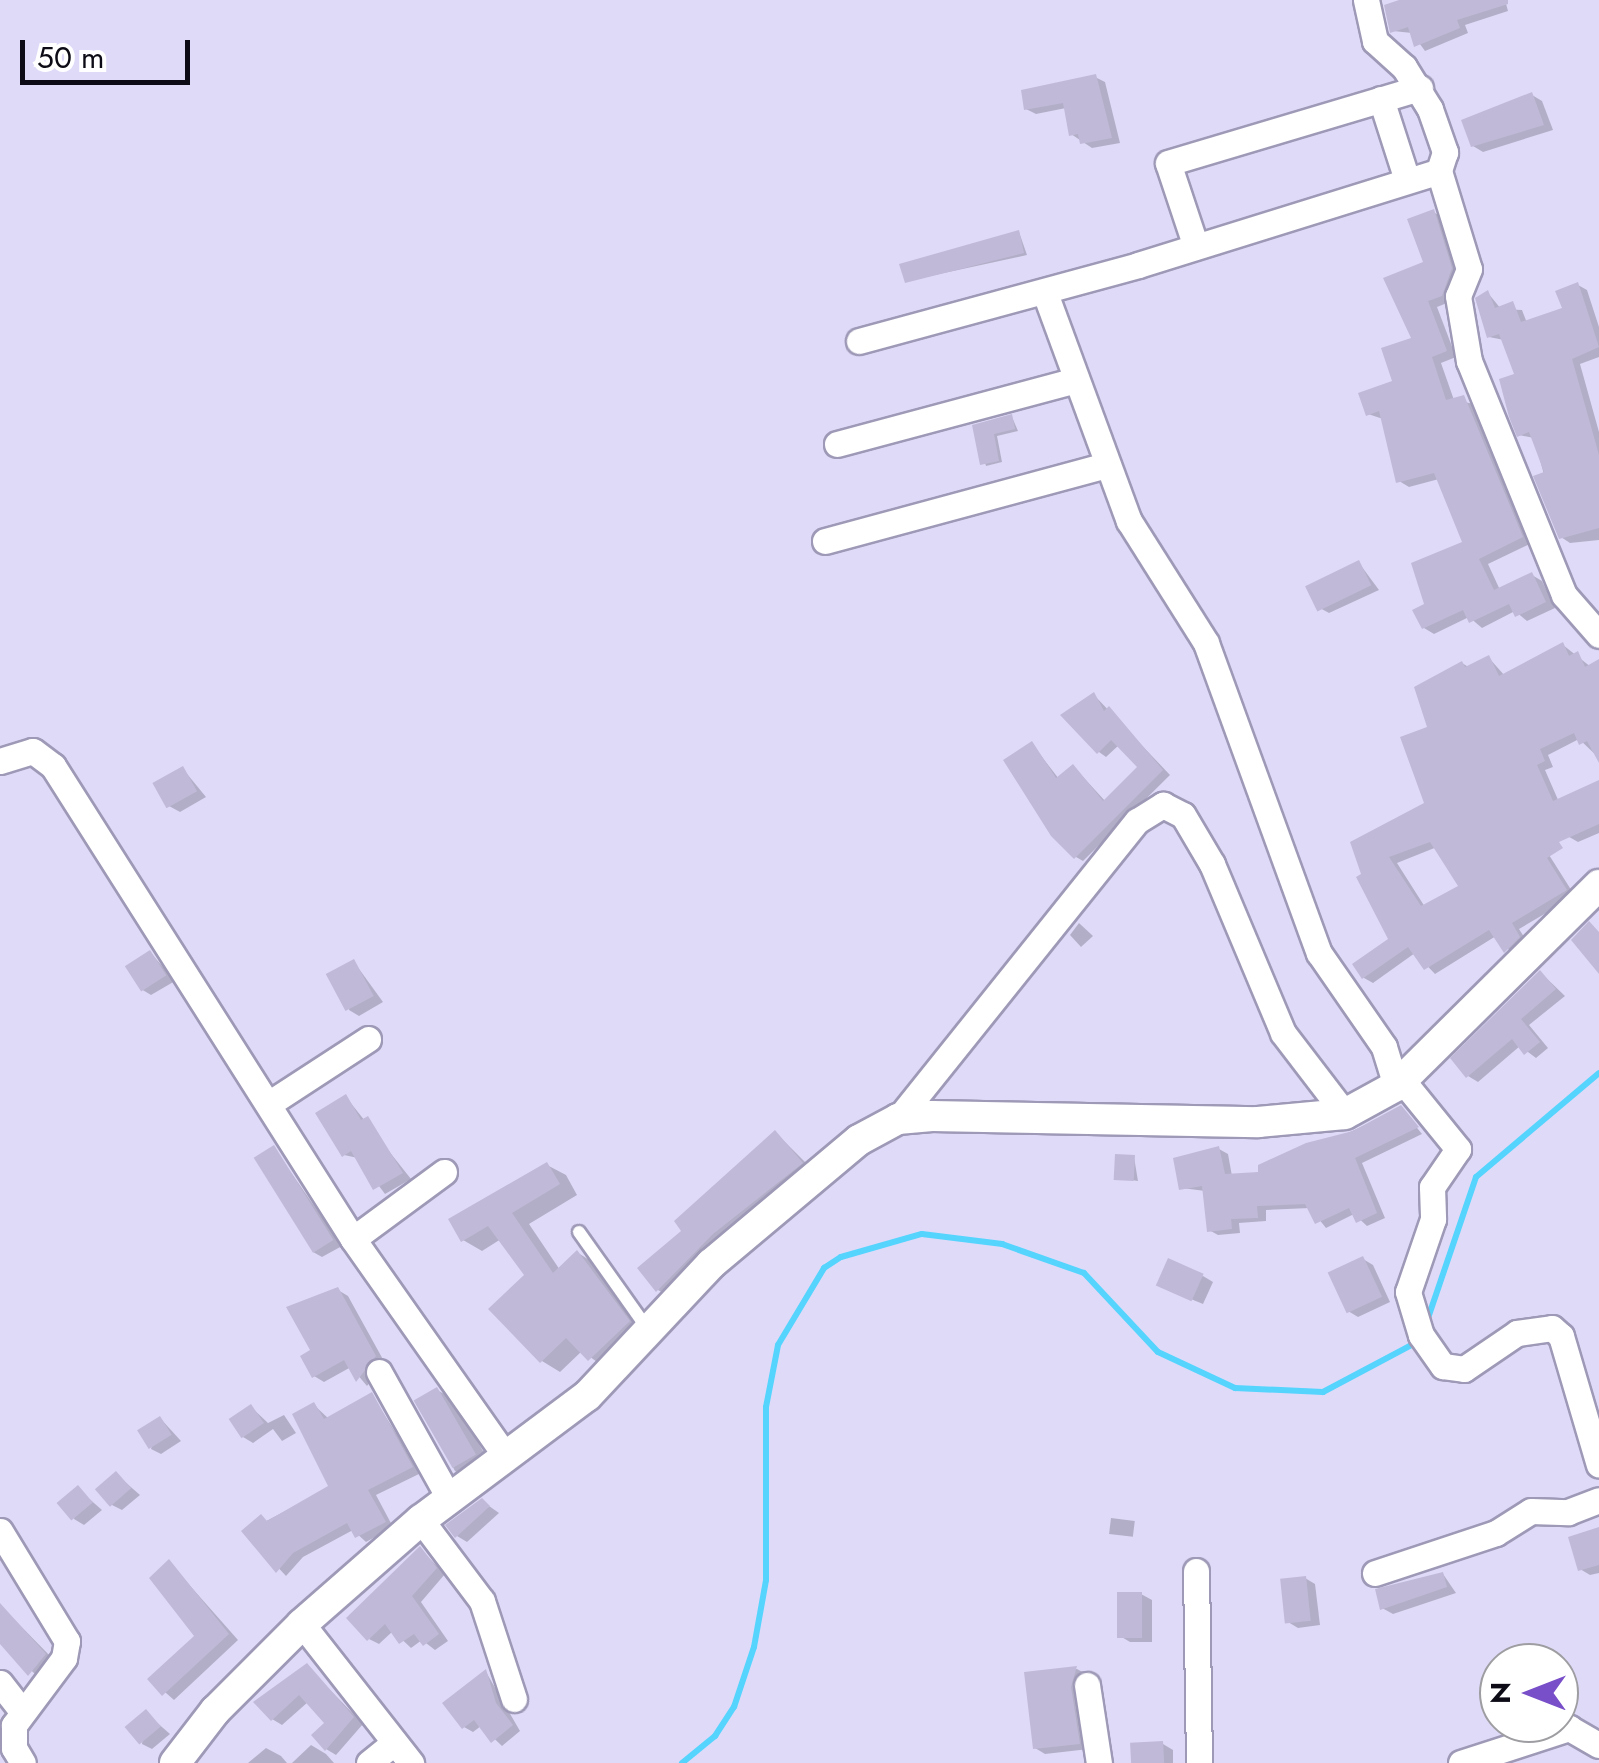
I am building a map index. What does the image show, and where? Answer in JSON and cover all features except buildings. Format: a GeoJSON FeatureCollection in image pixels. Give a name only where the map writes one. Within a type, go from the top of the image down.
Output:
{"type":"FeatureCollection","features":[{"type":"Feature","properties":{"kind":"street"},"geometry":{"type":"LineString","coordinates":[[1366,0],[1376,41],[1420,88],[1445,152],[1439,171],[1469,270],[1458,296],[1469,361],[1564,596],[1599,636]]}},
{"type":"Feature","properties":{"kind":"street"},"geometry":{"type":"LineString","coordinates":[[1195,244],[1166,155],[1420,88]]}},
{"type":"Feature","properties":{"kind":"street"},"geometry":{"type":"LineString","coordinates":[[1381,100],[1407,180]]}},
{"type":"Feature","properties":{"kind":"street"},"geometry":{"type":"LineString","coordinates":[[859,341],[1046,292],[1439,171]]}},
{"type":"Feature","properties":{"kind":"street"},"geometry":{"type":"LineString","coordinates":[[1046,292],[1107,465],[1138,539],[1206,643],[1319,953],[1384,1047],[1399,1083],[1458,1149],[1432,1188],[1433,1220],[1408,1292],[1424,1341],[1444,1366],[1476,1364],[1518,1332],[1548,1325],[1561,1336],[1599,1465]]}},
{"type":"Feature","properties":{"kind":"street"},"geometry":{"type":"LineString","coordinates":[[837,444],[1076,380]]}},
{"type":"Feature","properties":{"kind":"street"},"geometry":{"type":"LineString","coordinates":[[825,541],[1107,465]]}},
{"type":"Feature","properties":{"kind":"street"},"geometry":{"type":"LineString","coordinates":[[0,762],[33,751],[53,766],[353,1239],[504,1454]]}},
{"type":"Feature","properties":{"kind":"street"},"geometry":{"type":"LineString","coordinates":[[175,1763],[215,1711],[302,1624],[421,1520],[504,1454],[587,1396],[711,1264],[838,1154],[898,1118],[1137,820],[1163,805],[1183,814],[1212,864],[1282,1033],[1345,1114]]}},
{"type":"Feature","properties":{"kind":"street"},"geometry":{"type":"LineString","coordinates":[[898,1118],[1258,1122],[1345,1114],[1399,1083],[1599,886]]}},
{"type":"Feature","properties":{"kind":"street"},"geometry":{"type":"LineString","coordinates":[[270,1103],[368,1038]]}},
{"type":"Feature","properties":{"kind":"street"},"geometry":{"type":"LineString","coordinates":[[353,1239],[444,1172]]}},
{"type":"Feature","properties":{"kind":"street"},"geometry":{"type":"LineString","coordinates":[[378,1372],[450,1498]]}},
{"type":"Feature","properties":{"kind":"street"},"geometry":{"type":"LineString","coordinates":[[1376,1573],[1506,1529],[1531,1511],[1568,1512],[1599,1500]]}},
{"type":"Feature","properties":{"kind":"street"},"geometry":{"type":"LineString","coordinates":[[421,1520],[487,1610],[514,1700]]}},
{"type":"Feature","properties":{"kind":"street"},"geometry":{"type":"LineString","coordinates":[[0,1531],[68,1642],[64,1658],[22,1711],[12,1736],[23,1763]]}},
{"type":"Feature","properties":{"kind":"street"},"geometry":{"type":"LineString","coordinates":[[1196,1571],[1199,1763]]}},
{"type":"Feature","properties":{"kind":"street"},"geometry":{"type":"LineString","coordinates":[[302,1624],[403,1753],[370,1763]]}},
{"type":"Feature","properties":{"kind":"street"},"geometry":{"type":"LineString","coordinates":[[0,1684],[22,1711]]}},
{"type":"Feature","properties":{"kind":"street"},"geometry":{"type":"LineString","coordinates":[[1087,1684],[1099,1763]]}},
{"type":"Feature","properties":{"kind":"street"},"geometry":{"type":"LineString","coordinates":[[1461,1763],[1569,1728],[1599,1745]]}},
{"type":"Feature","properties":{"kind":"lane"},"geometry":{"type":"LineString","coordinates":[[579,1232],[648,1330]]}},
{"type":"Feature","properties":{"kind":"waterway"},"geometry":{"type":"LineString","coordinates":[[1427,1321],[1476,1177],[1599,1073]]}},
{"type":"Feature","properties":{"kind":"waterway"},"geometry":{"type":"LineString","coordinates":[[682,1763],[715,1736],[734,1707],[754,1647],[766,1580],[766,1407],[778,1345],[824,1268],[841,1257],[922,1234],[1002,1244],[1084,1273],[1158,1352],[1235,1388],[1323,1392],[1419,1341]]}}]}
